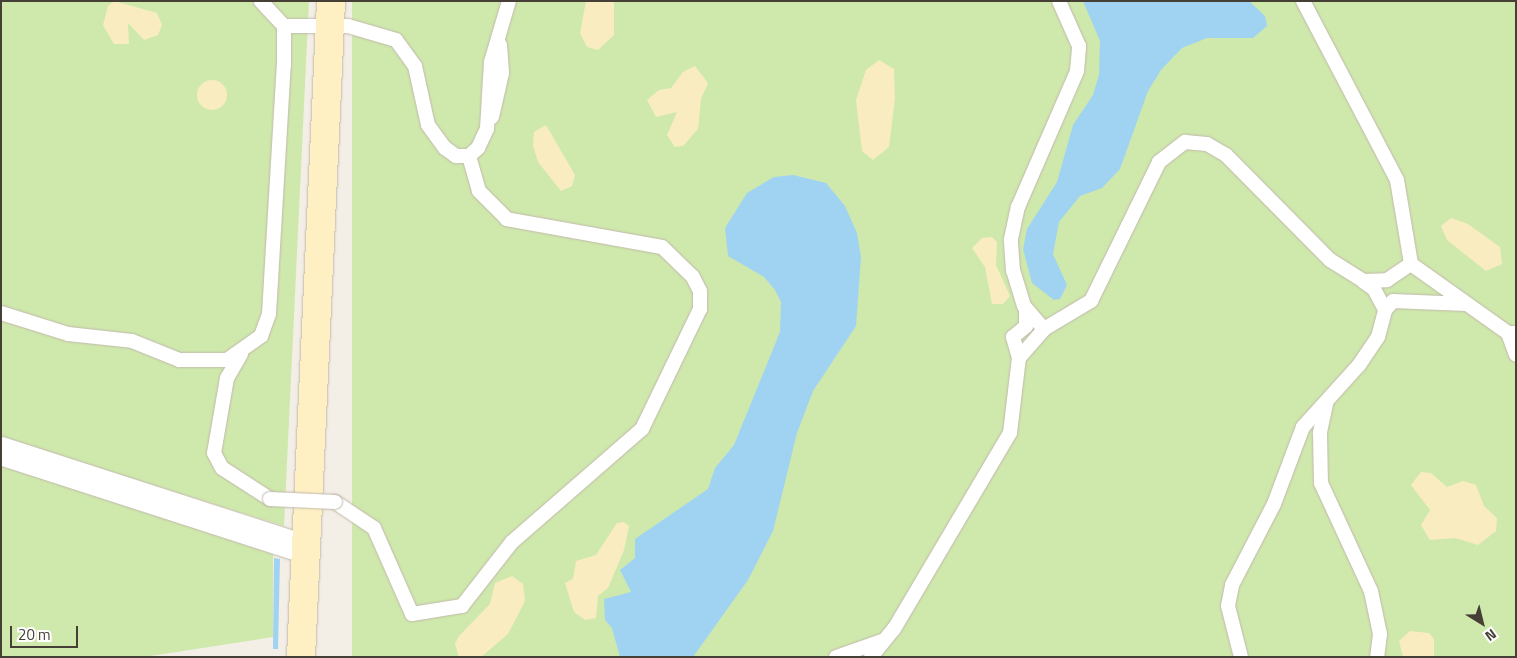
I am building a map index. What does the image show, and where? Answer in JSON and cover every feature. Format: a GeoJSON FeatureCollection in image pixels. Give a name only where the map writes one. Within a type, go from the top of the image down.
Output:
{"type":"FeatureCollection","features":[{"type":"Feature","properties":{"kind":"street"},"geometry":{"type":"LineString","coordinates":[[301,657],[331,14]]}},
{"type":"Feature","properties":{"kind":"street"},"geometry":{"type":"LineString","coordinates":[[1,451],[305,548]]}},
{"type":"Feature","properties":{"kind":"lane"},"geometry":{"type":"LineString","coordinates":[[1,313],[68,334],[132,341],[179,360],[206,363],[228,360],[245,350],[261,336],[270,314],[284,26],[261,1]]}},
{"type":"Feature","properties":{"kind":"lane"},"geometry":{"type":"LineString","coordinates":[[284,26],[331,14],[374,31],[402,45],[415,66],[428,125],[445,148],[456,156],[469,156],[478,148],[487,129],[491,62],[509,1]]}},
{"type":"Feature","properties":{"kind":"lane"},"geometry":{"type":"LineString","coordinates":[[871,657],[886,639],[1010,433],[1019,358],[1013,337],[1026,326],[1026,310],[1013,271],[1016,215],[1078,62],[1074,26],[1060,1]]}},
{"type":"Feature","properties":{"kind":"lane"},"geometry":{"type":"LineString","coordinates":[[1240,657],[1228,606],[1232,585],[1274,504],[1303,427],[1371,347],[1385,310],[1394,276],[1405,251],[1405,221],[1396,180],[1303,1]]}},
{"type":"Feature","properties":{"kind":"lane"},"geometry":{"type":"LineString","coordinates":[[1019,358],[1044,329],[1091,301],[1159,162],[1185,142],[1207,144],[1226,155],[1294,227],[1330,260],[1374,289],[1385,310]]}},
{"type":"Feature","properties":{"kind":"lane"},"geometry":{"type":"LineString","coordinates":[[245,350],[226,386],[214,453],[222,468],[270,499],[335,502],[374,528],[412,614],[462,606],[489,567],[512,542],[642,429],[700,309],[700,291],[693,277],[662,247],[507,219],[479,191],[469,156]]}},
{"type":"Feature","properties":{"kind":"lane"},"geometry":{"type":"LineString","coordinates":[[1405,251],[1411,264],[1466,304],[1512,333],[1516,355]]}},
{"type":"Feature","properties":{"kind":"lane"},"geometry":{"type":"LineString","coordinates":[[1363,282],[1378,283],[1394,276],[1411,264]]}},
{"type":"Feature","properties":{"kind":"lane"},"geometry":{"type":"LineString","coordinates":[[1394,276],[1397,290],[1406,298]]}},
{"type":"Feature","properties":{"kind":"lane"},"geometry":{"type":"LineString","coordinates":[[1363,282],[1389,294],[1406,298],[1466,304]]}},
{"type":"Feature","properties":{"kind":"lane"},"geometry":{"type":"LineString","coordinates":[[1385,310],[1394,301],[1406,298]]}},
{"type":"Feature","properties":{"kind":"lane"},"geometry":{"type":"LineString","coordinates":[[1026,310],[1044,329]]}},
{"type":"Feature","properties":{"kind":"lane"},"geometry":{"type":"LineString","coordinates":[[206,363],[226,386]]}},
{"type":"Feature","properties":{"kind":"lane"},"geometry":{"type":"LineString","coordinates":[[1328,398],[1320,433],[1321,483],[1328,507],[1370,588],[1379,622],[1377,657]]}},
{"type":"Feature","properties":{"kind":"lane"},"geometry":{"type":"LineString","coordinates":[[1303,427],[1312,425],[1320,433]]}},
{"type":"Feature","properties":{"kind":"lane"},"geometry":{"type":"LineString","coordinates":[[847,656],[886,639]]}},
{"type":"Feature","properties":{"kind":"green space"},"geometry":{"type":"Polygon","coordinates":[[[1,1],[309,1],[284,526],[1,438],[1,1]]]}},
{"type":"Feature","properties":{"kind":"green space"},"geometry":{"type":"Polygon","coordinates":[[[352,1],[1516,1],[1516,657],[352,657],[352,1]]]}},
{"type":"Feature","properties":{"kind":"green space"},"geometry":{"type":"Polygon","coordinates":[[[1,464],[273,554],[273,637],[144,657],[1,657],[1,464]]]}},
{"type":"Feature","properties":{"kind":"sand"},"geometry":{"type":"Polygon","coordinates":[[[114,1],[157,13],[162,25],[158,35],[144,40],[128,23],[129,44],[114,44],[103,25],[108,6],[114,1]]]}},
{"type":"Feature","properties":{"kind":"sand"},"geometry":{"type":"Polygon","coordinates":[[[586,1],[614,1],[614,35],[598,50],[587,47],[580,33],[586,1]]]}},
{"type":"Feature","properties":{"kind":"sand"},"geometry":{"type":"Polygon","coordinates":[[[879,60],[894,69],[895,98],[889,147],[873,160],[862,151],[856,100],[866,70],[879,60]]]}},
{"type":"Feature","properties":{"kind":"sand"},"geometry":{"type":"Polygon","coordinates":[[[695,66],[708,83],[701,99],[698,129],[683,146],[675,147],[667,135],[677,112],[656,117],[647,100],[659,90],[671,88],[683,72],[695,66]]]}},
{"type":"Feature","properties":{"kind":"sand"},"geometry":{"type":"Polygon","coordinates":[[[212,80],[218,81],[226,89],[226,101],[218,109],[212,110],[206,109],[198,101],[197,95],[198,89],[206,81],[212,80]]]}},
{"type":"Feature","properties":{"kind":"sand"},"geometry":{"type":"Polygon","coordinates":[[[546,125],[575,175],[572,186],[561,191],[538,162],[533,146],[534,132],[546,125]]]}},
{"type":"Feature","properties":{"kind":"sand"},"geometry":{"type":"Polygon","coordinates":[[[1451,218],[1468,224],[1500,247],[1502,264],[1486,271],[1447,240],[1441,226],[1451,218]]]}},
{"type":"Feature","properties":{"kind":"sand"},"geometry":{"type":"Polygon","coordinates":[[[992,237],[997,242],[996,265],[1010,296],[1003,304],[992,304],[985,267],[972,248],[982,238],[992,237]]]}},
{"type":"Feature","properties":{"kind":"sand"},"geometry":{"type":"Polygon","coordinates":[[[1421,472],[1431,473],[1447,487],[1463,481],[1476,485],[1484,506],[1497,518],[1496,531],[1478,545],[1455,538],[1430,540],[1421,525],[1430,510],[1411,485],[1421,472]]]}},
{"type":"Feature","properties":{"kind":"sand"},"geometry":{"type":"Polygon","coordinates":[[[624,522],[629,526],[624,550],[608,588],[598,596],[596,618],[585,620],[574,612],[565,583],[573,579],[576,561],[596,555],[617,523],[624,522]]]}},
{"type":"Feature","properties":{"kind":"sand"},"geometry":{"type":"Polygon","coordinates":[[[512,576],[523,584],[525,601],[508,634],[481,657],[459,657],[455,644],[459,636],[490,604],[495,583],[512,576]]]}},
{"type":"Feature","properties":{"kind":"sand"},"geometry":{"type":"Polygon","coordinates":[[[1410,631],[1429,633],[1434,639],[1434,657],[1403,657],[1399,641],[1410,631]]]}},
{"type":"Feature","properties":{"kind":"water"},"geometry":{"type":"Polygon","coordinates":[[[1083,1],[1249,1],[1265,16],[1267,26],[1253,38],[1207,38],[1182,48],[1161,70],[1148,91],[1120,169],[1102,188],[1080,196],[1059,222],[1053,254],[1067,285],[1060,299],[1054,300],[1032,283],[1023,249],[1027,229],[1057,182],[1073,125],[1093,95],[1099,75],[1100,41],[1083,1]]]}},
{"type":"Feature","properties":{"kind":"water"},"geometry":{"type":"Polygon","coordinates":[[[793,175],[826,183],[845,206],[857,233],[861,257],[856,326],[813,391],[797,433],[773,531],[748,580],[693,657],[620,657],[612,628],[605,620],[604,599],[631,592],[620,570],[635,558],[635,539],[708,489],[715,468],[734,445],[780,332],[781,302],[775,290],[764,277],[728,256],[725,228],[747,193],[774,177],[793,175]]]}},
{"type":"Feature","properties":{"kind":"water"},"geometry":{"type":"Polygon","coordinates":[[[274,558],[280,559],[278,649],[273,649],[274,558]]]}}]}
